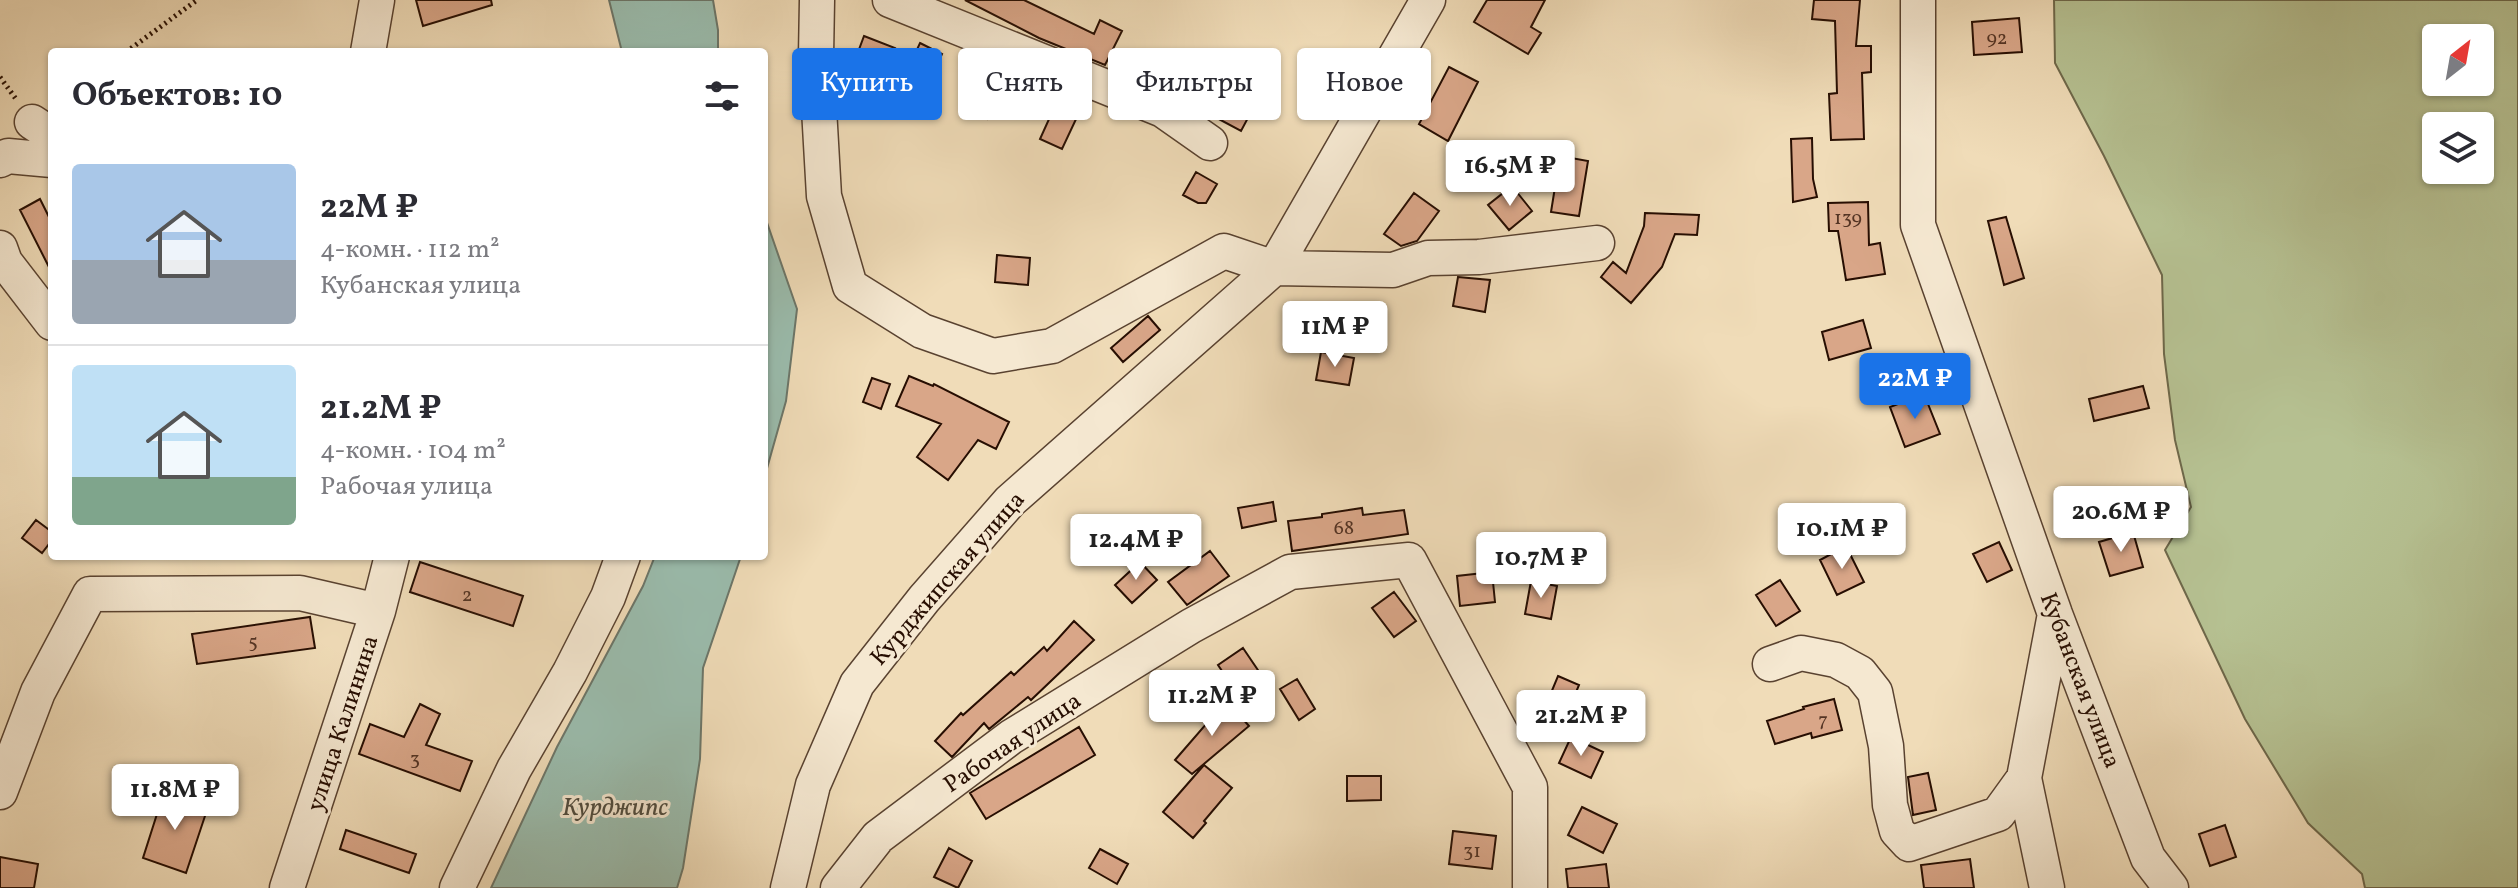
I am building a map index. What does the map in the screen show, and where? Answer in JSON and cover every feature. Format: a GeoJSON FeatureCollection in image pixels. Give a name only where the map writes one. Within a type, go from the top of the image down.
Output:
{"type":"FeatureCollection","features":[{"type":"Feature","properties":{"kind":"street"},"geometry":{"type":"LineString","coordinates":[[369,48],[377,0]]}},
{"type":"Feature","properties":{"kind":"street"},"geometry":{"type":"LineString","coordinates":[[817,0],[816,56],[824,196],[850,286],[922,331],[993,356],[1052,346],[1224,251],[1274,268],[1393,270],[1428,258],[1479,257],[1597,243]]}},
{"type":"Feature","properties":{"kind":"street"},"geometry":{"type":"LineString","coordinates":[[890,0],[1163,110],[1210,143]]}},
{"type":"Feature","properties":{"kind":"street","name":"Курджипская улица"},"geometry":{"type":"LineString","coordinates":[[788,888],[813,785],[857,684],[924,599],[1010,501],[1274,268],[1428,0]]}},
{"type":"Feature","properties":{"kind":"street","name":"Кубанская улица"},"geometry":{"type":"LineString","coordinates":[[1918,0],[1918,225],[2055,614],[2148,858],[2171,888]]}},
{"type":"Feature","properties":{"kind":"street"},"geometry":{"type":"LineString","coordinates":[[0,160],[8,156],[48,160]]}},
{"type":"Feature","properties":{"kind":"street"},"geometry":{"type":"LineString","coordinates":[[0,248],[5,262],[48,318]]}},
{"type":"Feature","properties":{"kind":"street","name":"улица Калинина"},"geometry":{"type":"LineString","coordinates":[[287,888],[378,611],[391,560]]}},
{"type":"Feature","properties":{"kind":"street"},"geometry":{"type":"LineString","coordinates":[[457,888],[514,769],[602,609],[621,560]]}},
{"type":"Feature","properties":{"kind":"street","name":"Рабочая улица"},"geometry":{"type":"LineString","coordinates":[[838,888],[878,837],[1011,737],[1191,626],[1290,572],[1409,560],[1530,787],[1530,888]]}},
{"type":"Feature","properties":{"kind":"street"},"geometry":{"type":"LineString","coordinates":[[0,792],[38,692],[90,594],[300,593],[378,611]]}},
{"type":"Feature","properties":{"kind":"street"},"geometry":{"type":"LineString","coordinates":[[2047,888],[2024,778],[2055,614]]}},
{"type":"Feature","properties":{"kind":"street"},"geometry":{"type":"LineString","coordinates":[[1770,664],[1801,653],[1836,660],[1860,673],[1875,692],[1886,746],[1890,805],[1897,831],[1909,844],[1998,814],[2024,778]]}},
{"type":"Feature","properties":{"kind":"path"},"geometry":{"type":"LineString","coordinates":[[131,48],[197,0]]}},
{"type":"Feature","properties":{"kind":"green space"},"geometry":{"type":"Polygon","coordinates":[[[2054,0],[2518,0],[2518,888],[2365,888],[2362,874],[2308,823],[2245,719],[2165,550],[2191,507],[2175,440],[2164,354],[2162,275],[2055,63],[2054,0]]]}},
{"type":"Feature","properties":{"kind":"water"},"geometry":{"type":"Polygon","coordinates":[[[609,0],[713,0],[718,48],[621,48],[609,0]]]}},
{"type":"Feature","properties":{"kind":"water"},"geometry":{"type":"Polygon","coordinates":[[[768,226],[797,309],[786,401],[768,465],[768,226]]]}},
{"type":"Feature","properties":{"kind":"water","name":"Курджипс"},"geometry":{"type":"Polygon","coordinates":[[[653,560],[740,560],[703,668],[700,759],[677,888],[491,888],[557,747],[643,586],[653,560]]]}},
{"type":"Feature","properties":{"kind":"building"},"geometry":{"type":"Polygon","coordinates":[[[416,0],[491,0],[492,5],[423,26],[416,0]]]}},
{"type":"Feature","properties":{"kind":"building"},"geometry":{"type":"Polygon","coordinates":[[[965,0],[1024,0],[1094,34],[1100,20],[1122,31],[1114,48],[1108,48],[1105,65],[1092,60],[1092,48],[1063,48],[965,0]]]}},
{"type":"Feature","properties":{"kind":"building"},"geometry":{"type":"Polygon","coordinates":[[[1487,0],[1545,0],[1531,27],[1541,33],[1528,54],[1474,22],[1487,0]]]}},
{"type":"Feature","properties":{"kind":"building"},"geometry":{"type":"Polygon","coordinates":[[[1814,0],[1860,0],[1856,46],[1871,46],[1871,72],[1862,73],[1864,139],[1831,140],[1829,94],[1837,93],[1835,21],[1812,19],[1814,0]]]}},
{"type":"Feature","properties":{"kind":"building"},"geometry":{"type":"Polygon","coordinates":[[[2019,18],[2022,52],[1974,55],[1972,22],[2019,18]]]}},
{"type":"Feature","properties":{"kind":"building"},"geometry":{"type":"Polygon","coordinates":[[[864,36],[895,48],[860,48],[864,36]]]}},
{"type":"Feature","properties":{"kind":"building"},"geometry":{"type":"Polygon","coordinates":[[[1449,67],[1478,82],[1448,141],[1419,124],[1421,120],[1431,120],[1431,101],[1449,67]]]}},
{"type":"Feature","properties":{"kind":"building"},"geometry":{"type":"Polygon","coordinates":[[[1049,120],[1076,120],[1062,149],[1040,139],[1049,120]]]}},
{"type":"Feature","properties":{"kind":"building"},"geometry":{"type":"Polygon","coordinates":[[[1221,120],[1247,120],[1241,131],[1221,120]]]}},
{"type":"Feature","properties":{"kind":"building"},"geometry":{"type":"Polygon","coordinates":[[[1812,138],[1813,179],[1817,197],[1793,202],[1791,139],[1812,138]]]}},
{"type":"Feature","properties":{"kind":"building"},"geometry":{"type":"Polygon","coordinates":[[[1560,156],[1588,161],[1579,216],[1551,212],[1560,156]]]}},
{"type":"Feature","properties":{"kind":"building"},"geometry":{"type":"Polygon","coordinates":[[[1196,172],[1217,184],[1206,203],[1198,203],[1183,195],[1196,172]]]}},
{"type":"Feature","properties":{"kind":"building"},"geometry":{"type":"Polygon","coordinates":[[[1512,186],[1532,211],[1509,230],[1488,205],[1512,186]]]}},
{"type":"Feature","properties":{"kind":"building"},"geometry":{"type":"Polygon","coordinates":[[[1414,193],[1439,211],[1417,241],[1401,246],[1384,234],[1414,193]]]}},
{"type":"Feature","properties":{"kind":"building"},"geometry":{"type":"Polygon","coordinates":[[[40,199],[48,215],[48,265],[20,210],[40,199]]]}},
{"type":"Feature","properties":{"kind":"building"},"geometry":{"type":"Polygon","coordinates":[[[1868,202],[1869,245],[1880,243],[1885,274],[1846,280],[1838,231],[1829,231],[1828,203],[1868,202]]]}},
{"type":"Feature","properties":{"kind":"building"},"geometry":{"type":"Polygon","coordinates":[[[1645,213],[1699,215],[1697,235],[1675,234],[1662,267],[1631,303],[1601,277],[1613,262],[1626,273],[1644,226],[1645,213]]]}},
{"type":"Feature","properties":{"kind":"building"},"geometry":{"type":"Polygon","coordinates":[[[2006,217],[2024,278],[2004,285],[1988,221],[2006,217]]]}},
{"type":"Feature","properties":{"kind":"building"},"geometry":{"type":"Polygon","coordinates":[[[997,255],[1030,258],[1028,285],[995,282],[997,255]]]}},
{"type":"Feature","properties":{"kind":"building"},"geometry":{"type":"Polygon","coordinates":[[[1458,277],[1490,280],[1485,312],[1453,306],[1458,277]]]}},
{"type":"Feature","properties":{"kind":"building"},"geometry":{"type":"Polygon","coordinates":[[[1148,316],[1160,330],[1123,362],[1111,348],[1148,316]]]}},
{"type":"Feature","properties":{"kind":"building"},"geometry":{"type":"Polygon","coordinates":[[[1863,320],[1871,348],[1829,360],[1822,332],[1863,320]]]}},
{"type":"Feature","properties":{"kind":"building"},"geometry":{"type":"Polygon","coordinates":[[[1321,352],[1354,358],[1349,385],[1316,380],[1321,352]]]}},
{"type":"Feature","properties":{"kind":"building"},"geometry":{"type":"Polygon","coordinates":[[[909,376],[934,384],[1009,422],[996,449],[978,440],[948,480],[917,457],[941,424],[896,406],[909,376]]]}},
{"type":"Feature","properties":{"kind":"building"},"geometry":{"type":"Polygon","coordinates":[[[872,378],[890,384],[881,409],[863,402],[872,378]]]}},
{"type":"Feature","properties":{"kind":"building"},"geometry":{"type":"Polygon","coordinates":[[[2143,386],[2149,408],[2094,421],[2089,399],[2143,386]]]}},
{"type":"Feature","properties":{"kind":"building"},"geometry":{"type":"Polygon","coordinates":[[[1924,394],[1940,434],[1905,447],[1890,407],[1924,394]]]}},
{"type":"Feature","properties":{"kind":"building"},"geometry":{"type":"Polygon","coordinates":[[[1273,502],[1276,521],[1242,528],[1238,508],[1273,502]]]}},
{"type":"Feature","properties":{"kind":"building"},"geometry":{"type":"Polygon","coordinates":[[[1362,508],[1363,515],[1404,510],[1408,534],[1292,551],[1288,521],[1362,508]]]}},
{"type":"Feature","properties":{"kind":"building"},"geometry":{"type":"Polygon","coordinates":[[[36,520],[48,529],[48,545],[42,553],[22,538],[36,520]]]}},
{"type":"Feature","properties":{"kind":"building"},"geometry":{"type":"Polygon","coordinates":[[[2133,532],[2143,567],[2110,576],[2099,542],[2133,532]]]}},
{"type":"Feature","properties":{"kind":"building"},"geometry":{"type":"Polygon","coordinates":[[[1999,542],[2012,570],[1987,582],[1973,554],[1999,542]]]}},
{"type":"Feature","properties":{"kind":"building"},"geometry":{"type":"Polygon","coordinates":[[[1846,546],[1864,582],[1837,595],[1820,560],[1846,546]]]}},
{"type":"Feature","properties":{"kind":"building"},"geometry":{"type":"Polygon","coordinates":[[[1210,551],[1229,576],[1187,605],[1168,582],[1210,551]]]}},
{"type":"Feature","properties":{"kind":"building"},"geometry":{"type":"Polygon","coordinates":[[[420,562],[523,596],[513,626],[410,592],[420,562]]]}},
{"type":"Feature","properties":{"kind":"building"},"geometry":{"type":"Polygon","coordinates":[[[1140,562],[1157,580],[1132,603],[1115,585],[1140,562]]]}},
{"type":"Feature","properties":{"kind":"building"},"geometry":{"type":"Polygon","coordinates":[[[1492,572],[1495,602],[1460,606],[1457,576],[1492,572]]]}},
{"type":"Feature","properties":{"kind":"building"},"geometry":{"type":"Polygon","coordinates":[[[1780,580],[1800,611],[1776,626],[1756,595],[1780,580]]]}},
{"type":"Feature","properties":{"kind":"building"},"geometry":{"type":"Polygon","coordinates":[[[1531,581],[1557,586],[1551,619],[1525,614],[1531,581]]]}},
{"type":"Feature","properties":{"kind":"building"},"geometry":{"type":"Polygon","coordinates":[[[1394,592],[1416,621],[1394,637],[1372,608],[1394,592]]]}},
{"type":"Feature","properties":{"kind":"building"},"geometry":{"type":"Polygon","coordinates":[[[310,617],[315,648],[197,664],[192,634],[310,617]]]}},
{"type":"Feature","properties":{"kind":"building"},"geometry":{"type":"Polygon","coordinates":[[[1074,621],[1094,640],[1031,700],[1028,697],[989,729],[984,723],[952,757],[935,741],[961,713],[963,715],[1011,672],[1014,675],[1044,647],[1047,651],[1074,621]]]}},
{"type":"Feature","properties":{"kind":"building"},"geometry":{"type":"Polygon","coordinates":[[[1243,648],[1266,682],[1241,699],[1218,665],[1243,648]]]}},
{"type":"Feature","properties":{"kind":"building"},"geometry":{"type":"Polygon","coordinates":[[[1558,676],[1579,685],[1567,714],[1546,705],[1558,676]]]}},
{"type":"Feature","properties":{"kind":"building"},"geometry":{"type":"Polygon","coordinates":[[[1297,679],[1315,709],[1299,720],[1280,689],[1297,679]]]}},
{"type":"Feature","properties":{"kind":"building"},"geometry":{"type":"Polygon","coordinates":[[[1834,699],[1842,730],[1812,738],[1811,733],[1775,744],[1767,721],[1834,699]]]}},
{"type":"Feature","properties":{"kind":"building"},"geometry":{"type":"Polygon","coordinates":[[[1227,701],[1249,726],[1192,774],[1175,760],[1208,722],[1206,719],[1227,701]]]}},
{"type":"Feature","properties":{"kind":"building"},"geometry":{"type":"Polygon","coordinates":[[[420,704],[440,714],[426,745],[472,761],[460,791],[359,754],[370,724],[404,737],[420,704]]]}},
{"type":"Feature","properties":{"kind":"building"},"geometry":{"type":"Polygon","coordinates":[[[1079,727],[1095,755],[986,819],[970,793],[1079,727]]]}},
{"type":"Feature","properties":{"kind":"building"},"geometry":{"type":"Polygon","coordinates":[[[1571,737],[1603,752],[1591,778],[1559,763],[1571,737]]]}},
{"type":"Feature","properties":{"kind":"building"},"geometry":{"type":"Polygon","coordinates":[[[1204,765],[1232,788],[1193,838],[1163,812],[1204,765]]]}},
{"type":"Feature","properties":{"kind":"building"},"geometry":{"type":"Polygon","coordinates":[[[1928,773],[1936,810],[1913,815],[1908,777],[1928,773]]]}},
{"type":"Feature","properties":{"kind":"building"},"geometry":{"type":"Polygon","coordinates":[[[1347,776],[1381,776],[1381,800],[1347,801],[1347,776]]]}},
{"type":"Feature","properties":{"kind":"building"},"geometry":{"type":"Polygon","coordinates":[[[164,792],[208,807],[186,873],[143,858],[164,792]]]}},
{"type":"Feature","properties":{"kind":"building"},"geometry":{"type":"Polygon","coordinates":[[[1582,807],[1617,824],[1603,853],[1568,835],[1582,807]]]}},
{"type":"Feature","properties":{"kind":"building"},"geometry":{"type":"Polygon","coordinates":[[[2225,825],[2236,857],[2210,866],[2199,834],[2225,825]]]}},
{"type":"Feature","properties":{"kind":"building"},"geometry":{"type":"Polygon","coordinates":[[[346,830],[416,854],[409,873],[340,849],[346,830]]]}},
{"type":"Feature","properties":{"kind":"building"},"geometry":{"type":"Polygon","coordinates":[[[1453,831],[1496,836],[1492,869],[1449,864],[1453,831]]]}},
{"type":"Feature","properties":{"kind":"building"},"geometry":{"type":"Polygon","coordinates":[[[949,848],[972,861],[958,888],[934,877],[949,848]]]}},
{"type":"Feature","properties":{"kind":"building"},"geometry":{"type":"Polygon","coordinates":[[[1100,849],[1128,864],[1117,884],[1089,868],[1100,849]]]}},
{"type":"Feature","properties":{"kind":"building"},"geometry":{"type":"Polygon","coordinates":[[[0,857],[38,864],[34,888],[0,888],[0,857]]]}},
{"type":"Feature","properties":{"kind":"building"},"geometry":{"type":"Polygon","coordinates":[[[1970,859],[1974,888],[1924,888],[1921,865],[1970,859]]]}},
{"type":"Feature","properties":{"kind":"building"},"geometry":{"type":"Polygon","coordinates":[[[1606,864],[1609,888],[1568,888],[1566,869],[1606,864]]]}}]}
